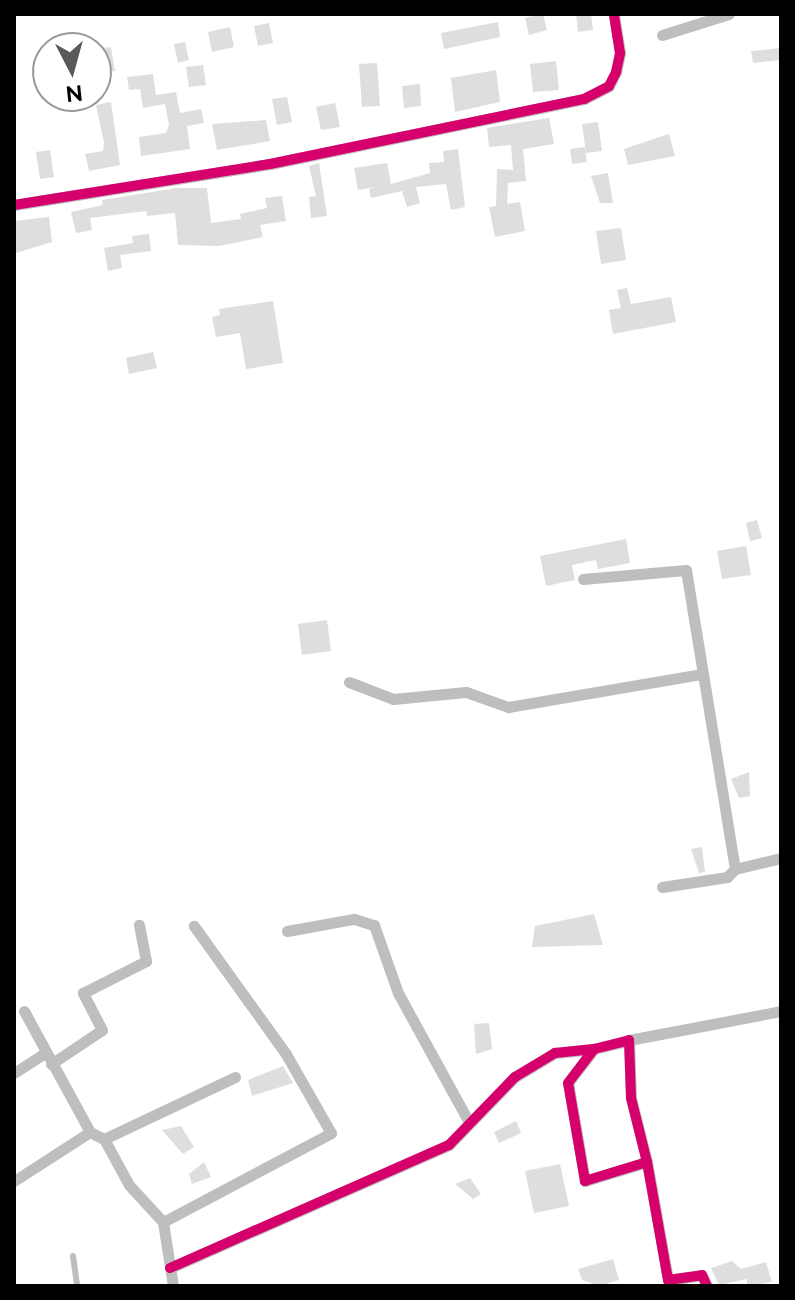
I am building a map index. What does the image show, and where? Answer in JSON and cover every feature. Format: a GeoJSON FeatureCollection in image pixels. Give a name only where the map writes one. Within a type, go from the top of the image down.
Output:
{"type":"FeatureCollection","features":[{"type":"Feature","properties":{"kind":"street"},"geometry":{"type":"LineString","coordinates":[[14,205],[270,164],[584,99],[609,86],[616,72],[620,53],[614,14]]}},
{"type":"Feature","properties":{"kind":"street"},"geometry":{"type":"LineString","coordinates":[[662,35],[729,14]]}},
{"type":"Feature","properties":{"kind":"street"},"geometry":{"type":"LineString","coordinates":[[583,579],[686,570],[735,869]]}},
{"type":"Feature","properties":{"kind":"street"},"geometry":{"type":"LineString","coordinates":[[349,682],[393,699],[466,692],[508,707],[702,674]]}},
{"type":"Feature","properties":{"kind":"street"},"geometry":{"type":"LineString","coordinates":[[662,887],[727,877],[735,869],[781,858]]}},
{"type":"Feature","properties":{"kind":"street"},"geometry":{"type":"LineString","coordinates":[[287,931],[354,919],[374,925],[398,993],[469,1122]]}},
{"type":"Feature","properties":{"kind":"street"},"geometry":{"type":"LineString","coordinates":[[51,1064],[102,1030],[83,993],[146,961],[139,925]]}},
{"type":"Feature","properties":{"kind":"street"},"geometry":{"type":"LineString","coordinates":[[163,1222],[331,1133],[286,1054],[194,926]]}},
{"type":"Feature","properties":{"kind":"street"},"geometry":{"type":"LineString","coordinates":[[24,1011],[90,1132],[104,1139],[129,1185],[163,1222],[173,1286]]}},
{"type":"Feature","properties":{"kind":"street"},"geometry":{"type":"LineString","coordinates":[[170,1268],[449,1145],[515,1077],[555,1053],[594,1049],[781,1011]]}},
{"type":"Feature","properties":{"kind":"street"},"geometry":{"type":"LineString","coordinates":[[629,1040],[631,1098],[647,1162],[668,1280],[702,1275],[707,1286]]}},
{"type":"Feature","properties":{"kind":"street"},"geometry":{"type":"LineString","coordinates":[[594,1049],[568,1083],[585,1181],[647,1162]]}},
{"type":"Feature","properties":{"kind":"street"},"geometry":{"type":"LineString","coordinates":[[14,1073],[45,1053]]}},
{"type":"Feature","properties":{"kind":"street"},"geometry":{"type":"LineString","coordinates":[[104,1139],[235,1077]]}},
{"type":"Feature","properties":{"kind":"street"},"geometry":{"type":"LineString","coordinates":[[14,1181],[90,1132]]}},
{"type":"Feature","properties":{"kind":"lane"},"geometry":{"type":"LineString","coordinates":[[73,1256],[77,1286]]}},
{"type":"Feature","properties":{"kind":"building"},"geometry":{"type":"Polygon","coordinates":[[[543,14],[547,30],[529,35],[525,18],[543,14]]]}},
{"type":"Feature","properties":{"kind":"building"},"geometry":{"type":"Polygon","coordinates":[[[576,14],[591,14],[593,30],[578,32],[576,14]]]}},
{"type":"Feature","properties":{"kind":"building"},"geometry":{"type":"Polygon","coordinates":[[[498,22],[500,37],[444,49],[441,33],[498,22]]]}},
{"type":"Feature","properties":{"kind":"building"},"geometry":{"type":"Polygon","coordinates":[[[269,23],[273,43],[258,46],[254,26],[269,23]]]}},
{"type":"Feature","properties":{"kind":"building"},"geometry":{"type":"Polygon","coordinates":[[[230,27],[234,47],[212,52],[208,32],[230,27]]]}},
{"type":"Feature","properties":{"kind":"building"},"geometry":{"type":"Polygon","coordinates":[[[185,42],[189,60],[178,63],[174,44],[185,42]]]}},
{"type":"Feature","properties":{"kind":"building"},"geometry":{"type":"Polygon","coordinates":[[[781,48],[781,60],[753,63],[751,51],[781,48]]]}},
{"type":"Feature","properties":{"kind":"building"},"geometry":{"type":"Polygon","coordinates":[[[556,61],[559,90],[533,92],[530,64],[556,61]]]}},
{"type":"Feature","properties":{"kind":"building"},"geometry":{"type":"Polygon","coordinates":[[[377,63],[380,106],[362,107],[359,64],[377,63]]]}},
{"type":"Feature","properties":{"kind":"building"},"geometry":{"type":"Polygon","coordinates":[[[203,65],[206,85],[189,87],[186,67],[203,65]]]}},
{"type":"Feature","properties":{"kind":"building"},"geometry":{"type":"Polygon","coordinates":[[[496,70],[500,102],[455,112],[451,78],[496,70]]]}},
{"type":"Feature","properties":{"kind":"building"},"geometry":{"type":"Polygon","coordinates":[[[153,74],[156,95],[176,92],[180,113],[201,109],[204,123],[187,126],[190,149],[141,156],[139,137],[166,133],[169,125],[165,104],[143,108],[140,89],[129,90],[127,77],[153,74]]]}},
{"type":"Feature","properties":{"kind":"building"},"geometry":{"type":"Polygon","coordinates":[[[420,84],[421,106],[404,108],[402,86],[420,84]]]}},
{"type":"Feature","properties":{"kind":"building"},"geometry":{"type":"Polygon","coordinates":[[[287,97],[292,122],[277,125],[272,99],[287,97]]]}},
{"type":"Feature","properties":{"kind":"building"},"geometry":{"type":"Polygon","coordinates":[[[335,103],[340,127],[321,130],[316,107],[335,103]]]}},
{"type":"Feature","properties":{"kind":"building"},"geometry":{"type":"Polygon","coordinates":[[[112,109],[120,165],[89,171],[85,154],[103,151],[97,112],[112,112],[112,109]]]}},
{"type":"Feature","properties":{"kind":"building"},"geometry":{"type":"Polygon","coordinates":[[[549,118],[554,144],[523,149],[526,181],[508,183],[507,204],[520,202],[525,231],[495,237],[489,207],[496,206],[497,169],[513,170],[511,145],[489,147],[487,128],[549,118]]]}},
{"type":"Feature","properties":{"kind":"building"},"geometry":{"type":"Polygon","coordinates":[[[266,120],[270,141],[217,150],[212,124],[266,120]]]}},
{"type":"Feature","properties":{"kind":"building"},"geometry":{"type":"Polygon","coordinates":[[[598,122],[602,151],[586,153],[582,124],[598,122]]]}},
{"type":"Feature","properties":{"kind":"building"},"geometry":{"type":"Polygon","coordinates":[[[669,134],[675,156],[628,165],[624,149],[669,134]]]}},
{"type":"Feature","properties":{"kind":"building"},"geometry":{"type":"Polygon","coordinates":[[[585,147],[587,162],[572,164],[570,149],[585,147]]]}},
{"type":"Feature","properties":{"kind":"building"},"geometry":{"type":"Polygon","coordinates":[[[458,149],[465,207],[451,210],[446,184],[416,187],[420,203],[407,207],[402,191],[371,198],[369,189],[376,187],[358,190],[354,168],[387,163],[391,184],[430,173],[429,163],[444,162],[443,151],[458,149]]]}},
{"type":"Feature","properties":{"kind":"building"},"geometry":{"type":"Polygon","coordinates":[[[50,150],[54,177],[40,179],[36,152],[50,150]]]}},
{"type":"Feature","properties":{"kind":"building"},"geometry":{"type":"Polygon","coordinates":[[[319,163],[327,216],[311,218],[309,197],[316,196],[309,166],[319,163]]]}},
{"type":"Feature","properties":{"kind":"building"},"geometry":{"type":"Polygon","coordinates":[[[608,173],[613,203],[600,203],[591,176],[608,173]]]}},
{"type":"Feature","properties":{"kind":"building"},"geometry":{"type":"Polygon","coordinates":[[[177,188],[207,188],[211,223],[241,219],[240,214],[267,208],[265,198],[282,196],[286,221],[260,225],[263,237],[219,246],[178,245],[175,213],[147,216],[146,211],[90,218],[92,230],[76,233],[71,212],[103,205],[102,200],[177,188]]]}},
{"type":"Feature","properties":{"kind":"building"},"geometry":{"type":"Polygon","coordinates":[[[49,217],[52,242],[16,253],[14,221],[49,217]]]}},
{"type":"Feature","properties":{"kind":"building"},"geometry":{"type":"Polygon","coordinates":[[[621,228],[626,260],[601,264],[596,231],[621,228]]]}},
{"type":"Feature","properties":{"kind":"building"},"geometry":{"type":"Polygon","coordinates":[[[149,234],[151,251],[120,255],[122,268],[108,271],[104,248],[133,243],[132,236],[149,234]]]}},
{"type":"Feature","properties":{"kind":"building"},"geometry":{"type":"Polygon","coordinates":[[[627,288],[631,304],[671,297],[676,322],[613,334],[609,310],[621,308],[617,290],[627,288]]]}},
{"type":"Feature","properties":{"kind":"building"},"geometry":{"type":"Polygon","coordinates":[[[273,301],[283,363],[246,369],[240,333],[216,337],[212,317],[220,315],[219,309],[273,301]]]}},
{"type":"Feature","properties":{"kind":"building"},"geometry":{"type":"Polygon","coordinates":[[[153,352],[157,368],[129,374],[126,358],[153,352]]]}},
{"type":"Feature","properties":{"kind":"building"},"geometry":{"type":"Polygon","coordinates":[[[757,520],[762,538],[750,541],[746,523],[757,520]]]}},
{"type":"Feature","properties":{"kind":"building"},"geometry":{"type":"Polygon","coordinates":[[[626,539],[630,563],[598,569],[596,560],[572,565],[575,580],[546,586],[540,556],[626,539]]]}},
{"type":"Feature","properties":{"kind":"building"},"geometry":{"type":"Polygon","coordinates":[[[746,546],[751,575],[722,579],[717,551],[746,546]]]}},
{"type":"Feature","properties":{"kind":"building"},"geometry":{"type":"Polygon","coordinates":[[[327,620],[331,651],[302,655],[298,624],[327,620]]]}},
{"type":"Feature","properties":{"kind":"building"},"geometry":{"type":"Polygon","coordinates":[[[749,772],[750,796],[739,798],[731,779],[749,772]]]}},
{"type":"Feature","properties":{"kind":"building"},"geometry":{"type":"Polygon","coordinates":[[[702,847],[705,872],[699,873],[691,849],[702,847]]]}},
{"type":"Feature","properties":{"kind":"building"},"geometry":{"type":"Polygon","coordinates":[[[594,914],[603,945],[532,947],[535,926],[594,914]]]}},
{"type":"Feature","properties":{"kind":"building"},"geometry":{"type":"Polygon","coordinates":[[[489,1023],[492,1049],[476,1054],[474,1024],[489,1023]]]}},
{"type":"Feature","properties":{"kind":"building"},"geometry":{"type":"Polygon","coordinates":[[[283,1066],[293,1083],[252,1096],[248,1080],[283,1066]]]}},
{"type":"Feature","properties":{"kind":"building"},"geometry":{"type":"Polygon","coordinates":[[[516,1121],[521,1133],[499,1143],[494,1132],[516,1121]]]}},
{"type":"Feature","properties":{"kind":"building"},"geometry":{"type":"Polygon","coordinates":[[[181,1126],[194,1147],[183,1154],[162,1130],[181,1126]]]}},
{"type":"Feature","properties":{"kind":"building"},"geometry":{"type":"Polygon","coordinates":[[[204,1162],[211,1177],[192,1184],[189,1174],[204,1162]]]}},
{"type":"Feature","properties":{"kind":"building"},"geometry":{"type":"Polygon","coordinates":[[[560,1164],[569,1206],[534,1213],[525,1171],[560,1164]]]}},
{"type":"Feature","properties":{"kind":"building"},"geometry":{"type":"Polygon","coordinates":[[[470,1178],[481,1194],[473,1199],[455,1184],[470,1178]]]}},
{"type":"Feature","properties":{"kind":"building"},"geometry":{"type":"Polygon","coordinates":[[[613,1259],[619,1280],[599,1286],[582,1280],[578,1269],[613,1259]]]}},
{"type":"Feature","properties":{"kind":"building"},"geometry":{"type":"Polygon","coordinates":[[[732,1261],[741,1269],[766,1262],[772,1282],[747,1286],[747,1279],[719,1285],[711,1268],[732,1261]]]}},
{"type":"Feature","properties":{"kind":"cycle path"},"geometry":{"type":"LineString","coordinates":[[14,205],[270,164],[584,99],[609,86],[616,72],[620,53],[614,14]]}},
{"type":"Feature","properties":{"kind":"cycle path"},"geometry":{"type":"LineString","coordinates":[[647,1162],[585,1181],[568,1083],[594,1049],[629,1040],[631,1098],[647,1162],[668,1280],[702,1275],[707,1286]]}},
{"type":"Feature","properties":{"kind":"cycle path"},"geometry":{"type":"LineString","coordinates":[[170,1268],[449,1145],[515,1077],[555,1053],[594,1049]]}}]}
